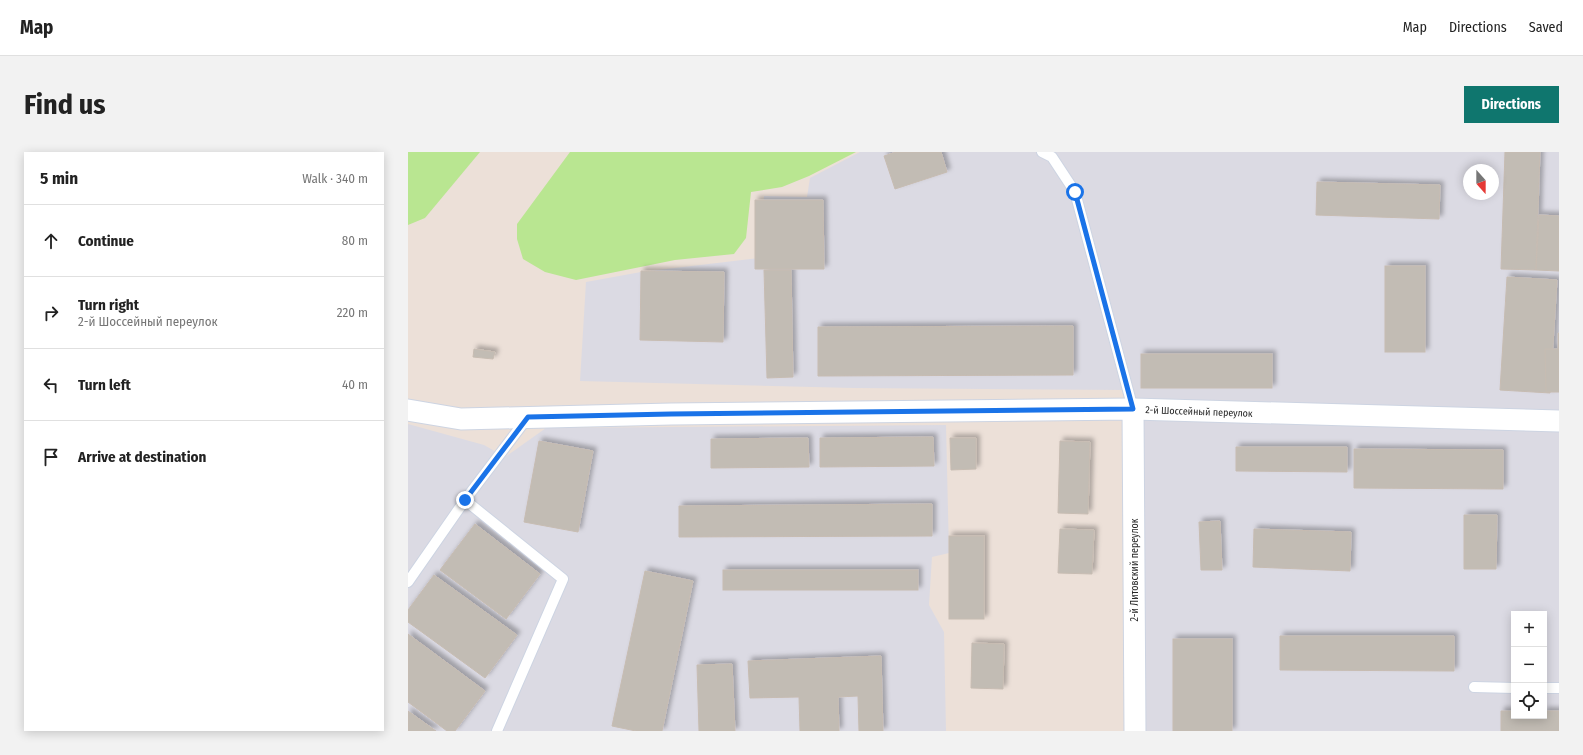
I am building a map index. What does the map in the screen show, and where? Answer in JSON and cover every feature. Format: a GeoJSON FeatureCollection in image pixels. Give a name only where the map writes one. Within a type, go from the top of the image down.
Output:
{"type":"FeatureCollection","features":[{"type":"Feature","properties":{"kind":"street","name":"2-й Шоссейный переулок"},"geometry":{"type":"LineString","coordinates":[[408,410],[461,418],[1133,409],[1559,421]]}},
{"type":"Feature","properties":{"kind":"street","name":"2-й Литовский переулок"},"geometry":{"type":"LineString","coordinates":[[1133,409],[1135,731]]}},
{"type":"Feature","properties":{"kind":"lane"},"geometry":{"type":"LineString","coordinates":[[1042,152],[1052,155],[1075,192],[1133,409]]}},
{"type":"Feature","properties":{"kind":"lane"},"geometry":{"type":"LineString","coordinates":[[408,582],[465,500],[528,417]]}},
{"type":"Feature","properties":{"kind":"lane"},"geometry":{"type":"LineString","coordinates":[[465,500],[563,580],[497,731]]}},
{"type":"Feature","properties":{"kind":"lane"},"geometry":{"type":"LineString","coordinates":[[1474,688],[1511,688]]}},
{"type":"Feature","properties":{"kind":"lane"},"geometry":{"type":"LineString","coordinates":[[1547,688],[1559,688]]}},
{"type":"Feature","properties":{"kind":"shaded area"},"geometry":{"type":"Polygon","coordinates":[[[860,152],[1559,152],[1559,731],[1135,731],[1129,390],[853,388],[580,381],[586,282],[641,272],[759,258],[764,196],[807,197],[810,178],[860,152]]]}},
{"type":"Feature","properties":{"kind":"shaded area"},"geometry":{"type":"Polygon","coordinates":[[[408,424],[484,445],[505,457],[546,428],[946,425],[949,553],[932,557],[929,605],[944,632],[946,731],[408,731],[408,424]]]}},
{"type":"Feature","properties":{"kind":"green space"},"geometry":{"type":"Polygon","coordinates":[[[408,152],[480,152],[425,218],[408,225],[408,152]]]}},
{"type":"Feature","properties":{"kind":"green space"},"geometry":{"type":"Polygon","coordinates":[[[570,152],[856,152],[809,176],[782,187],[751,192],[746,238],[734,254],[675,260],[576,280],[545,272],[523,259],[517,239],[517,224],[570,152]]]}},
{"type":"Feature","properties":{"kind":"building"},"geometry":{"type":"Polygon","coordinates":[[[896,152],[941,152],[947,172],[895,189],[884,156],[896,152]]]}},
{"type":"Feature","properties":{"kind":"building"},"geometry":{"type":"Polygon","coordinates":[[[1505,152],[1540,152],[1536,270],[1501,269],[1505,152]]]}},
{"type":"Feature","properties":{"kind":"building"},"geometry":{"type":"Polygon","coordinates":[[[1317,182],[1440,185],[1439,219],[1316,215],[1317,182]]]}},
{"type":"Feature","properties":{"kind":"building"},"geometry":{"type":"Polygon","coordinates":[[[755,200],[823,200],[824,269],[755,269],[755,200]]]}},
{"type":"Feature","properties":{"kind":"building"},"geometry":{"type":"Polygon","coordinates":[[[1539,215],[1559,216],[1559,271],[1536,270],[1539,215]]]}},
{"type":"Feature","properties":{"kind":"building"},"geometry":{"type":"Polygon","coordinates":[[[1385,266],[1425,266],[1425,352],[1385,352],[1385,266]]]}},
{"type":"Feature","properties":{"kind":"building"},"geometry":{"type":"Polygon","coordinates":[[[764,270],[791,270],[793,377],[767,378],[764,270]]]}},
{"type":"Feature","properties":{"kind":"building"},"geometry":{"type":"Polygon","coordinates":[[[641,271],[724,272],[723,342],[640,340],[641,271]]]}},
{"type":"Feature","properties":{"kind":"building"},"geometry":{"type":"Polygon","coordinates":[[[1507,277],[1557,280],[1550,393],[1500,390],[1507,277]]]}},
{"type":"Feature","properties":{"kind":"building"},"geometry":{"type":"Polygon","coordinates":[[[1073,326],[1073,375],[818,376],[818,327],[1073,326]]]}},
{"type":"Feature","properties":{"kind":"building"},"geometry":{"type":"Polygon","coordinates":[[[1558,333],[1559,392],[1546,392],[1545,349],[1558,349],[1558,333]]]}},
{"type":"Feature","properties":{"kind":"building"},"geometry":{"type":"Polygon","coordinates":[[[474,349],[495,352],[493,359],[473,357],[474,349]]]}},
{"type":"Feature","properties":{"kind":"building"},"geometry":{"type":"Polygon","coordinates":[[[1141,354],[1272,354],[1272,388],[1141,388],[1141,354]]]}},
{"type":"Feature","properties":{"kind":"building"},"geometry":{"type":"Polygon","coordinates":[[[933,437],[934,466],[820,467],[820,438],[933,437]]]}},
{"type":"Feature","properties":{"kind":"building"},"geometry":{"type":"Polygon","coordinates":[[[808,438],[809,467],[711,468],[711,439],[808,438]]]}},
{"type":"Feature","properties":{"kind":"building"},"geometry":{"type":"Polygon","coordinates":[[[950,438],[976,438],[976,469],[951,470],[950,438]]]}},
{"type":"Feature","properties":{"kind":"building"},"geometry":{"type":"Polygon","coordinates":[[[539,441],[593,451],[578,532],[524,522],[539,441]]]}},
{"type":"Feature","properties":{"kind":"building"},"geometry":{"type":"Polygon","coordinates":[[[1060,441],[1090,442],[1088,514],[1058,513],[1060,441]]]}},
{"type":"Feature","properties":{"kind":"building"},"geometry":{"type":"Polygon","coordinates":[[[1236,447],[1347,447],[1347,472],[1236,471],[1236,447]]]}},
{"type":"Feature","properties":{"kind":"building"},"geometry":{"type":"Polygon","coordinates":[[[1354,449],[1503,450],[1503,489],[1354,488],[1354,449]]]}},
{"type":"Feature","properties":{"kind":"building"},"geometry":{"type":"Polygon","coordinates":[[[932,504],[932,536],[679,537],[679,506],[932,504]]]}},
{"type":"Feature","properties":{"kind":"building"},"geometry":{"type":"Polygon","coordinates":[[[1464,515],[1497,515],[1496,569],[1464,569],[1464,515]]]}},
{"type":"Feature","properties":{"kind":"building"},"geometry":{"type":"Polygon","coordinates":[[[1220,521],[1222,570],[1201,570],[1199,522],[1220,521]]]}},
{"type":"Feature","properties":{"kind":"building"},"geometry":{"type":"Polygon","coordinates":[[[475,524],[540,574],[506,619],[440,570],[475,524]]]}},
{"type":"Feature","properties":{"kind":"building"},"geometry":{"type":"Polygon","coordinates":[[[1060,529],[1094,530],[1092,574],[1058,573],[1060,529]]]}},
{"type":"Feature","properties":{"kind":"building"},"geometry":{"type":"Polygon","coordinates":[[[1254,529],[1351,532],[1350,571],[1253,567],[1254,529]]]}},
{"type":"Feature","properties":{"kind":"building"},"geometry":{"type":"Polygon","coordinates":[[[949,536],[984,536],[984,619],[949,619],[949,536]]]}},
{"type":"Feature","properties":{"kind":"building"},"geometry":{"type":"Polygon","coordinates":[[[723,570],[918,570],[918,590],[723,590],[723,570]]]}},
{"type":"Feature","properties":{"kind":"building"},"geometry":{"type":"Polygon","coordinates":[[[645,571],[693,581],[662,731],[636,731],[612,726],[645,571]]]}},
{"type":"Feature","properties":{"kind":"building"},"geometry":{"type":"Polygon","coordinates":[[[434,575],[517,635],[485,678],[408,622],[408,610],[434,575]]]}},
{"type":"Feature","properties":{"kind":"building"},"geometry":{"type":"Polygon","coordinates":[[[408,634],[485,691],[455,731],[447,731],[408,702],[408,634]]]}},
{"type":"Feature","properties":{"kind":"building"},"geometry":{"type":"Polygon","coordinates":[[[1280,636],[1454,636],[1454,671],[1280,670],[1280,636]]]}},
{"type":"Feature","properties":{"kind":"building"},"geometry":{"type":"Polygon","coordinates":[[[1173,639],[1232,639],[1232,731],[1173,731],[1173,639]]]}},
{"type":"Feature","properties":{"kind":"building"},"geometry":{"type":"Polygon","coordinates":[[[972,643],[1004,644],[1003,689],[971,688],[972,643]]]}},
{"type":"Feature","properties":{"kind":"building"},"geometry":{"type":"Polygon","coordinates":[[[881,656],[883,731],[859,731],[858,696],[838,697],[839,731],[800,731],[799,697],[750,698],[748,661],[881,656]]]}},
{"type":"Feature","properties":{"kind":"building"},"geometry":{"type":"Polygon","coordinates":[[[732,664],[735,731],[699,731],[697,665],[732,664]]]}},
{"type":"Feature","properties":{"kind":"building"},"geometry":{"type":"Polygon","coordinates":[[[408,711],[436,731],[408,731],[408,711]]]}},
{"type":"Feature","properties":{"kind":"building"},"geometry":{"type":"Polygon","coordinates":[[[1501,711],[1511,711],[1511,719],[1547,719],[1547,711],[1559,711],[1559,731],[1501,731],[1501,711]]]}},
{"type":"Feature","properties":{"kind":"route"},"geometry":{"type":"LineString","coordinates":[[465,500],[528,417],[1133,409],[1075,192]]}}]}
